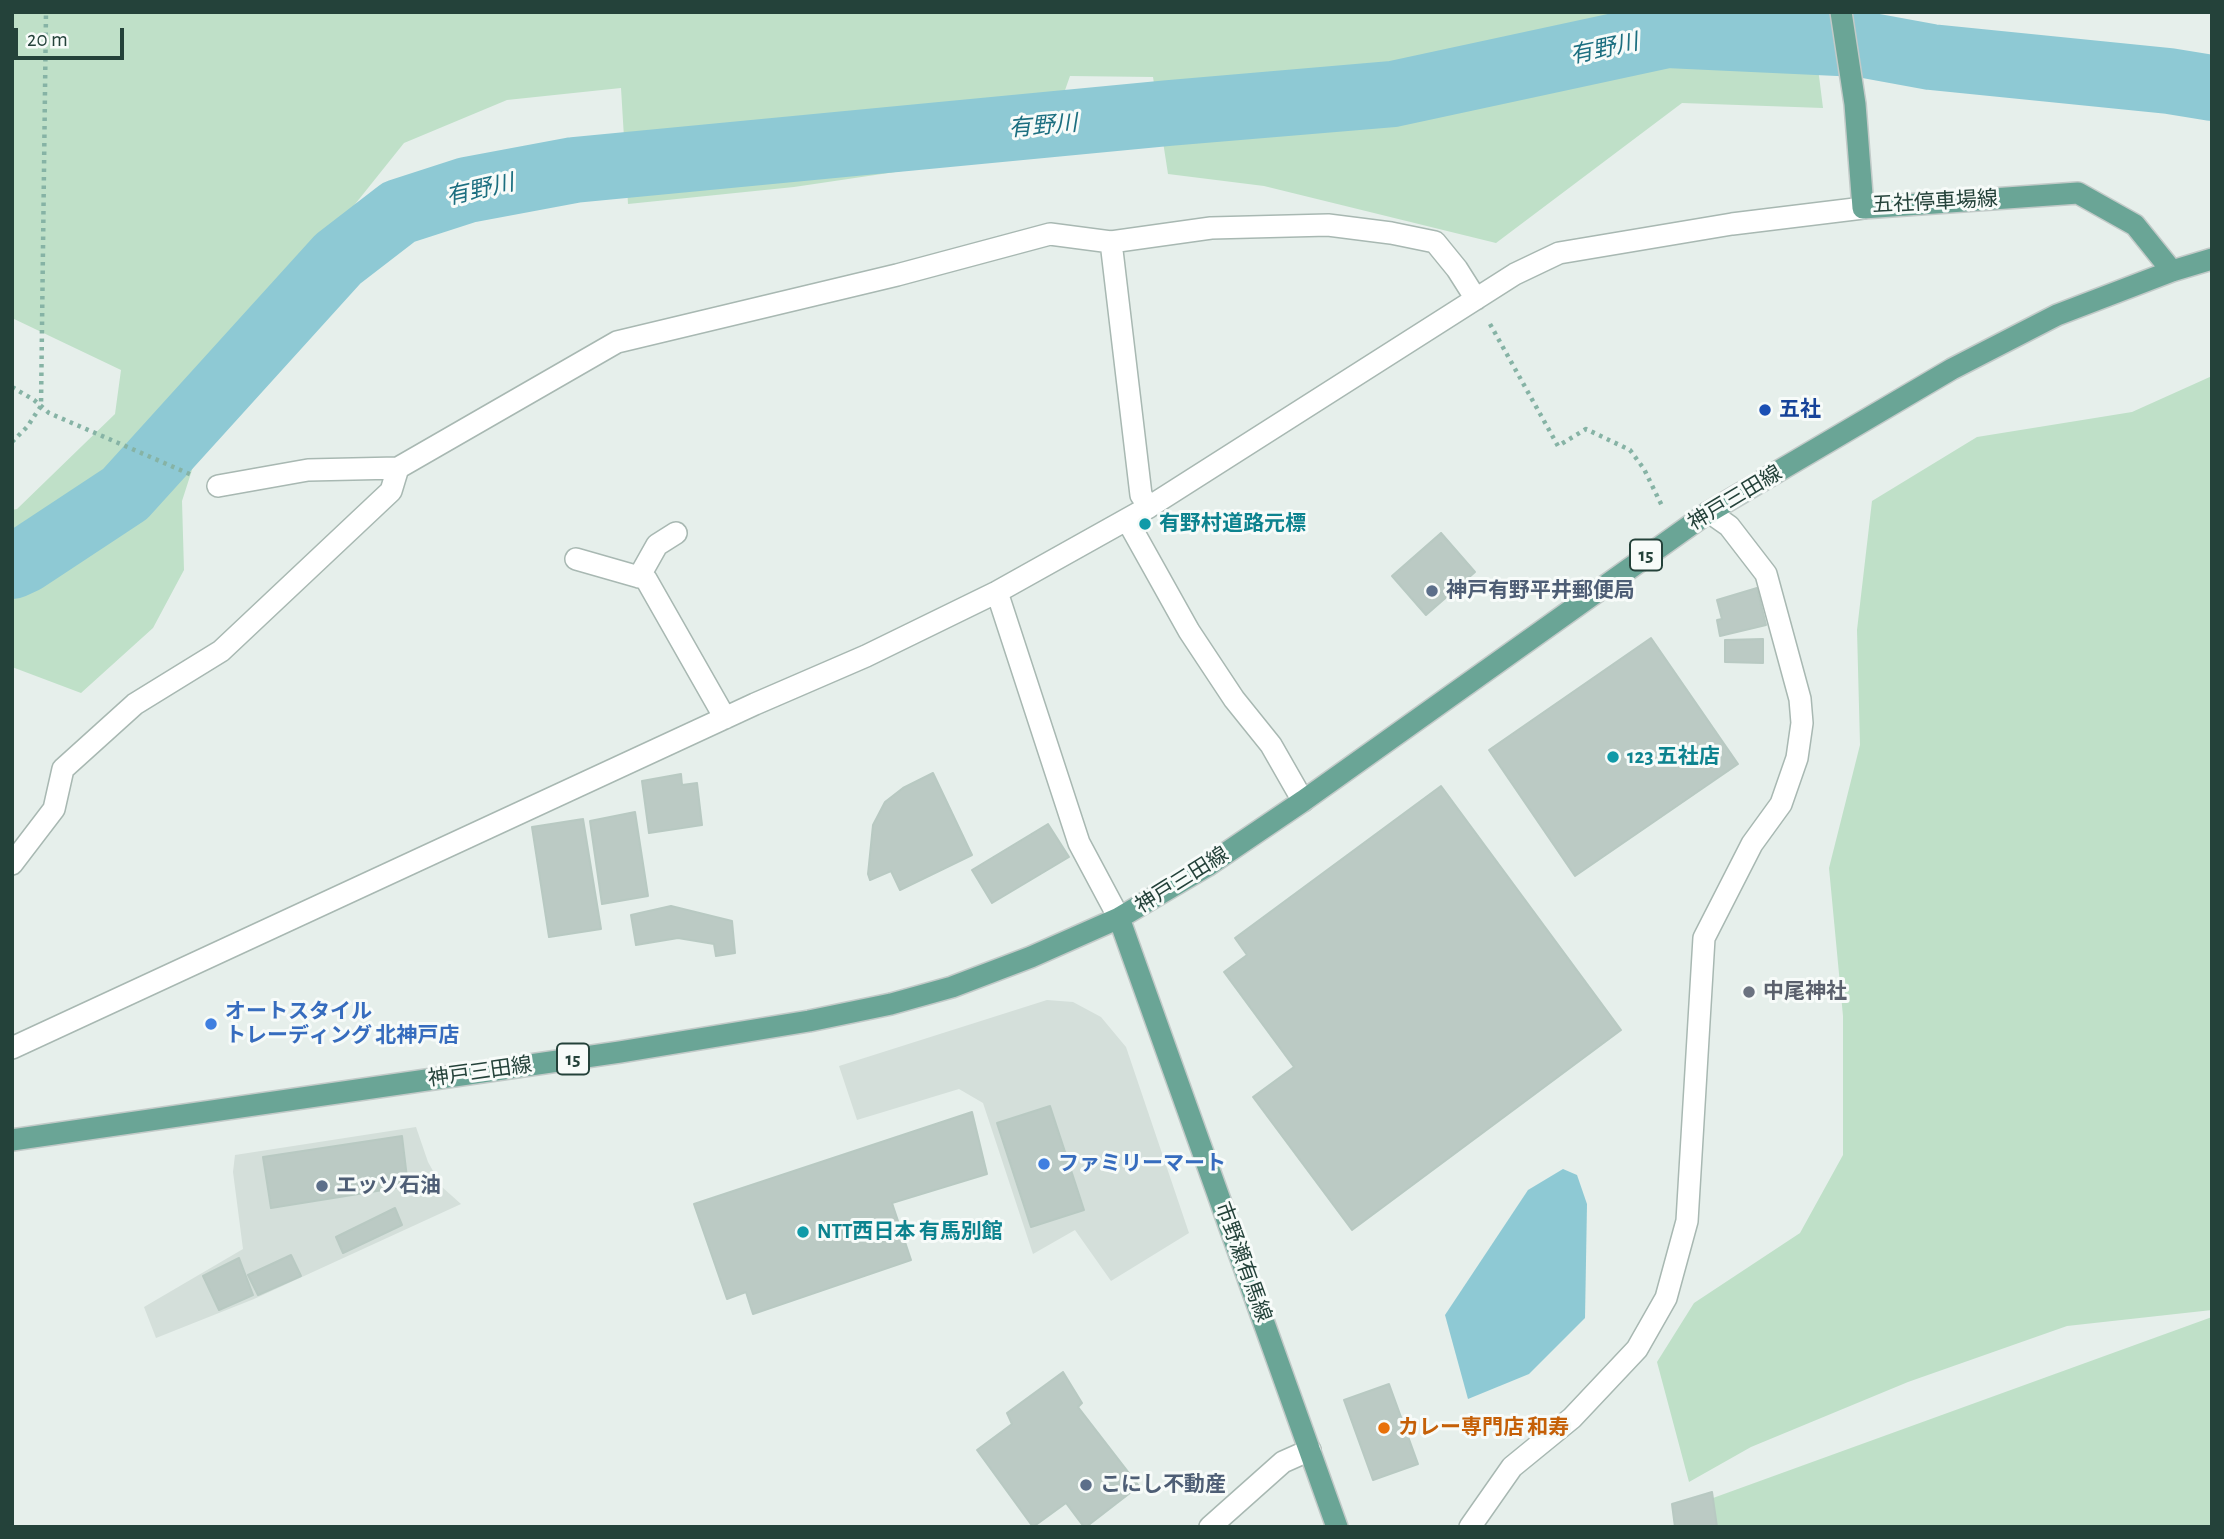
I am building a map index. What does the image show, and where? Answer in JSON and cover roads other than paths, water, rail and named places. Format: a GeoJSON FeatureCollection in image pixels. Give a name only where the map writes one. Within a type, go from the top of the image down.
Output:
{"type":"FeatureCollection","features":[{"type":"Feature","properties":{"kind":"main road","name":"五社停車場線"},"geometry":{"type":"LineString","coordinates":[[1841,12],[1854,104],[1863,208],[2078,193],[2135,225],[2172,271]]}},
{"type":"Feature","properties":{"kind":"main road","name":"神戸三田線"},"geometry":{"type":"LineString","coordinates":[[12,1140],[620,1052],[891,1004],[975,979],[1031,957],[1119,918],[1207,866],[1303,801],[1709,512],[1952,369],[2057,315],[2172,271],[2212,259]]}},
{"type":"Feature","properties":{"kind":"main road","name":"市野瀬有馬線"},"geometry":{"type":"LineString","coordinates":[[1119,918],[1337,1527]]}},
{"type":"Feature","properties":{"kind":"street"},"geometry":{"type":"LineString","coordinates":[[12,1048],[724,718],[866,656],[997,592],[1149,507],[1515,274],[1559,253],[1731,224],[1863,208]]}},
{"type":"Feature","properties":{"kind":"street"},"geometry":{"type":"LineString","coordinates":[[218,486],[308,470],[398,468],[617,342],[897,275],[1050,234],[1111,242],[1211,228],[1328,225],[1391,233],[1435,242],[1476,299]]}},
{"type":"Feature","properties":{"kind":"street"},"geometry":{"type":"LineString","coordinates":[[1111,242],[1141,495],[1149,507]]}},
{"type":"Feature","properties":{"kind":"street"},"geometry":{"type":"LineString","coordinates":[[12,864],[54,809],[64,769],[135,704],[221,651],[391,491],[398,468]]}},
{"type":"Feature","properties":{"kind":"street"},"geometry":{"type":"LineString","coordinates":[[1470,1527],[1512,1466],[1572,1419],[1637,1349],[1665,1298],[1687,1221],[1704,938],[1752,844],[1781,804],[1797,758],[1802,723],[1800,699],[1766,574],[1729,526],[1709,512]]}},
{"type":"Feature","properties":{"kind":"street"},"geometry":{"type":"LineString","coordinates":[[1127,520],[1188,631],[1234,699],[1271,745],[1303,801]]}},
{"type":"Feature","properties":{"kind":"street"},"geometry":{"type":"LineString","coordinates":[[639,577],[657,545],[676,533]]}},
{"type":"Feature","properties":{"kind":"street"},"geometry":{"type":"LineString","coordinates":[[576,559],[646,579],[724,718]]}},
{"type":"Feature","properties":{"kind":"street"},"geometry":{"type":"LineString","coordinates":[[997,592],[1079,843],[1119,918]]}},
{"type":"Feature","properties":{"kind":"street"},"geometry":{"type":"LineString","coordinates":[[1210,1527],[1283,1462],[1310,1450]]}},
{"type":"Feature","properties":{"kind":"water"},"geometry":{"type":"Polygon","coordinates":[[[1563,1169],[1577,1175],[1587,1204],[1585,1318],[1529,1374],[1468,1399],[1445,1315],[1528,1190],[1563,1169]]]}},
{"type":"Feature","properties":{"kind":"waterway","name":"有野川"},"geometry":{"type":"LineString","coordinates":[[12,566],[125,494],[338,259],[399,212],[467,190],[574,170],[1393,94],[1667,35],[1860,44],[1931,57],[2169,81],[2212,88]]}},
{"type":"Feature","properties":{"kind":"place","name":"五社"},"geometry":{"type":"Point","coordinates":[1765,410]}},
{"type":"Feature","properties":{"kind":"place","name":"有野村道路元標"},"geometry":{"type":"Point","coordinates":[1145,524]}},
{"type":"Feature","properties":{"kind":"place","name":"神戸有野平井郵便局"},"geometry":{"type":"Point","coordinates":[1432,591]}},
{"type":"Feature","properties":{"kind":"place","name":"123 五社店"},"geometry":{"type":"Point","coordinates":[1613,757]}},
{"type":"Feature","properties":{"kind":"place","name":"中尾神社"},"geometry":{"type":"Point","coordinates":[1749,992]}},
{"type":"Feature","properties":{"kind":"place","name":"オートスタイル トレーディング 北神戸店"},"geometry":{"type":"Point","coordinates":[211,1024]}},
{"type":"Feature","properties":{"kind":"place","name":"ファミリーマート"},"geometry":{"type":"Point","coordinates":[1044,1164]}},
{"type":"Feature","properties":{"kind":"place","name":"エッソ石油"},"geometry":{"type":"Point","coordinates":[322,1186]}},
{"type":"Feature","properties":{"kind":"place","name":"NTT西日本 有馬別館"},"geometry":{"type":"Point","coordinates":[803,1232]}},
{"type":"Feature","properties":{"kind":"place","name":"カレー専門店 和寿"},"geometry":{"type":"Point","coordinates":[1384,1428]}},
{"type":"Feature","properties":{"kind":"place","name":"こにし不動産"},"geometry":{"type":"Point","coordinates":[1086,1485]}}]}
